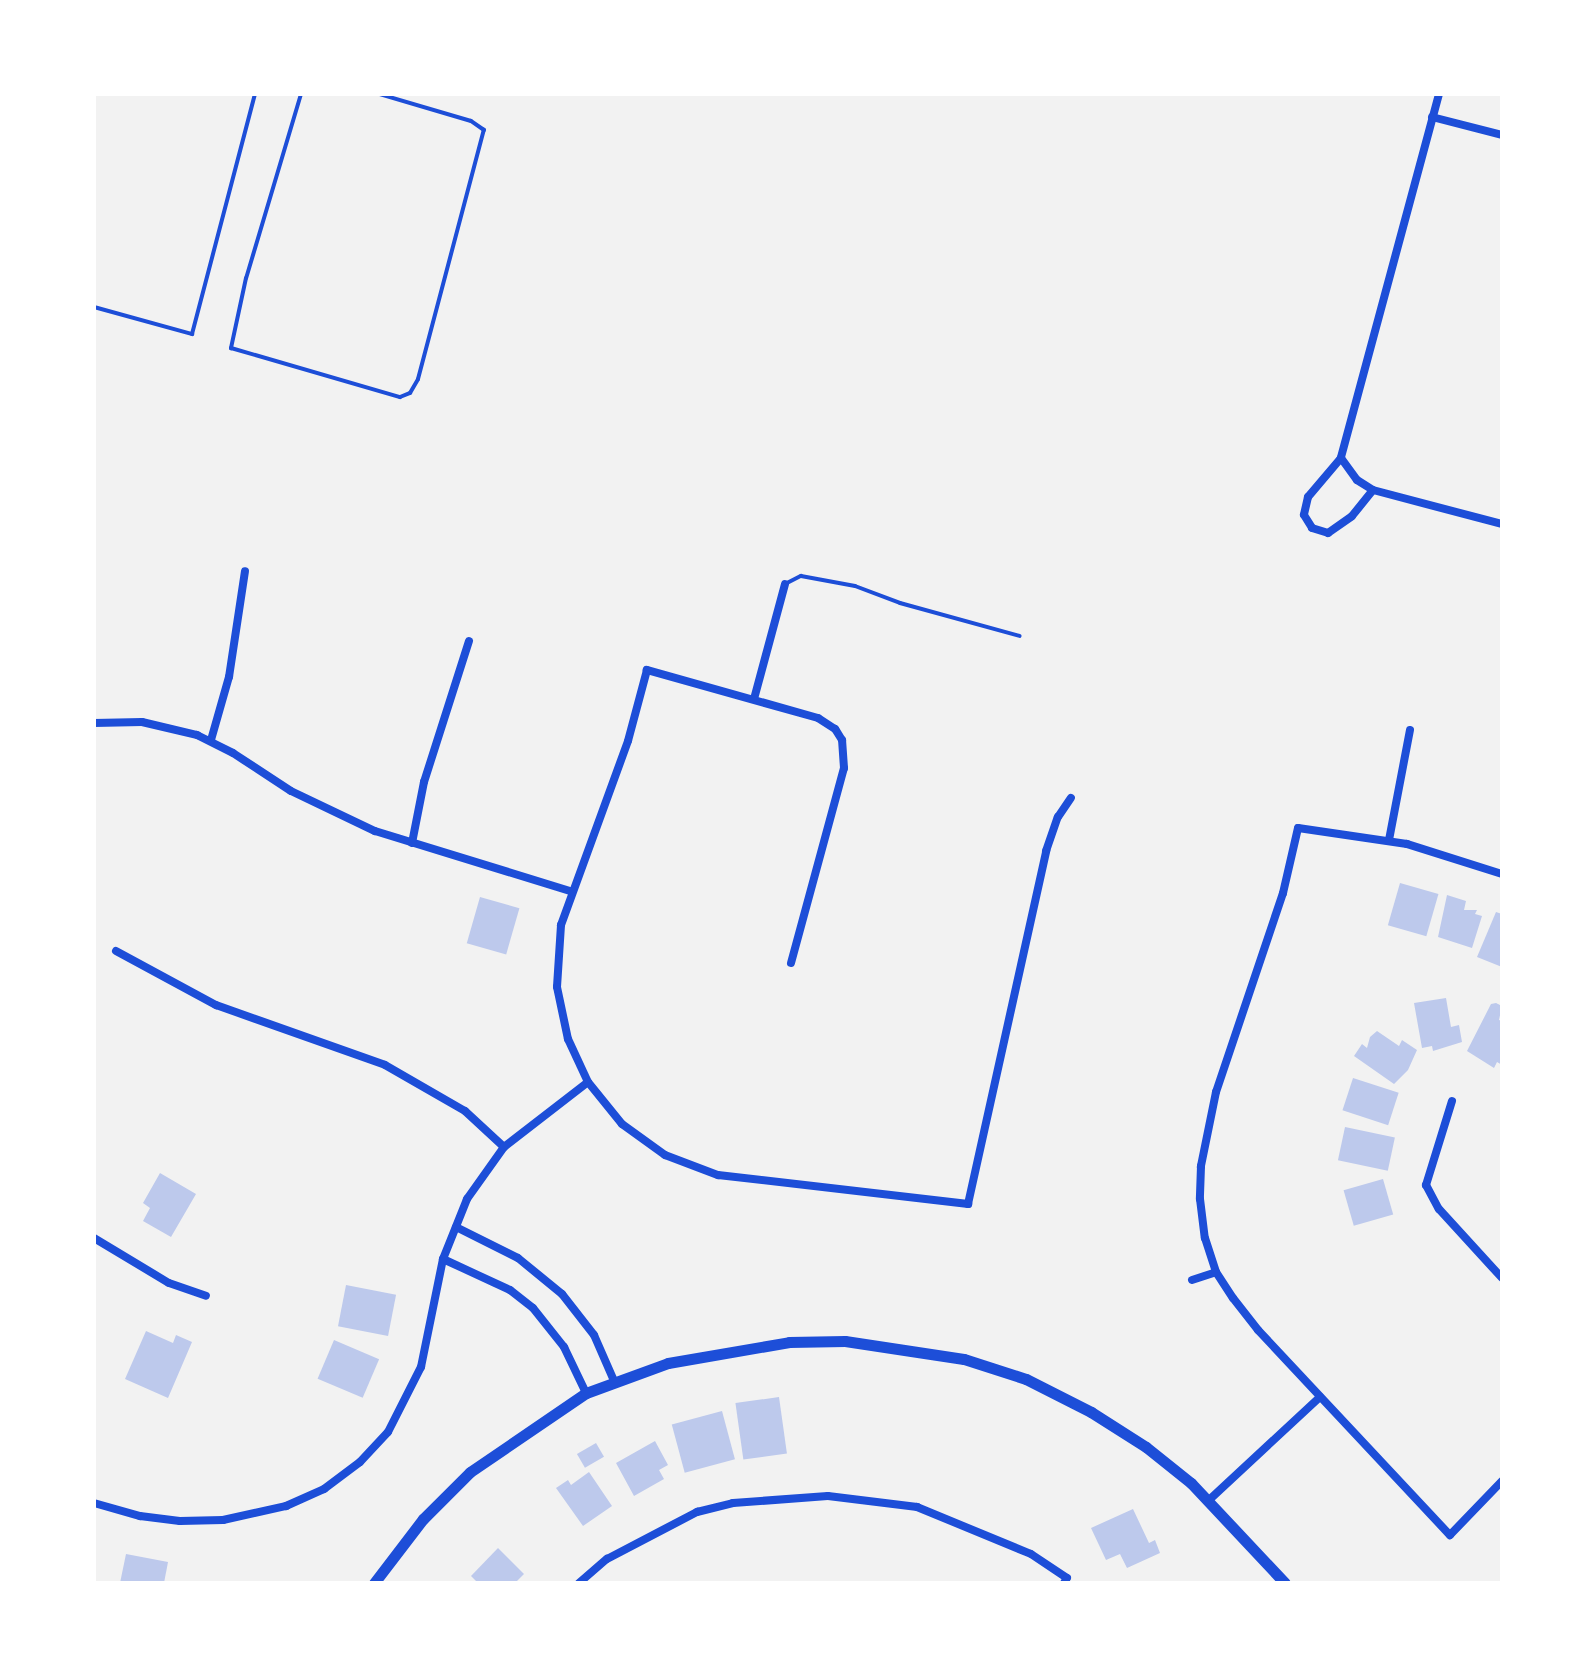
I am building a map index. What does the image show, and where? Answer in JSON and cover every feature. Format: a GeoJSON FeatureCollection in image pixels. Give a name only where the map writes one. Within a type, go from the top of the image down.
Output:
{"type":"FeatureCollection","features":[{"type":"Feature","properties":{"kind":"street"},"geometry":{"type":"LineString","coordinates":[[1373,490],[1352,516],[1328,533],[1312,528],[1304,515],[1308,497],[1341,458],[1439,94]]}},
{"type":"Feature","properties":{"kind":"street"},"geometry":{"type":"LineString","coordinates":[[1432,117],[1502,135]]}},
{"type":"Feature","properties":{"kind":"street"},"geometry":{"type":"LineString","coordinates":[[1341,458],[1357,480],[1373,490],[1502,524]]}},
{"type":"Feature","properties":{"kind":"street"},"geometry":{"type":"LineString","coordinates":[[211,740],[235,645],[245,571]]}},
{"type":"Feature","properties":{"kind":"street"},"geometry":{"type":"LineString","coordinates":[[754,699],[785,584]]}},
{"type":"Feature","properties":{"kind":"street"},"geometry":{"type":"LineString","coordinates":[[412,843],[433,750],[469,641]]}},
{"type":"Feature","properties":{"kind":"street"},"geometry":{"type":"LineString","coordinates":[[791,963],[844,768],[842,740],[835,729],[818,718],[647,670],[612,787],[570,891],[561,925],[557,987],[568,1039],[588,1082],[622,1124],[665,1155],[691,1167],[765,1183],[968,1204],[1046,851],[1058,817],[1071,798]]}},
{"type":"Feature","properties":{"kind":"street"},"geometry":{"type":"LineString","coordinates":[[94,723],[142,722],[175,727],[211,740],[291,791],[340,816],[412,843],[570,891]]}},
{"type":"Feature","properties":{"kind":"street"},"geometry":{"type":"LineString","coordinates":[[1389,840],[1410,730]]}},
{"type":"Feature","properties":{"kind":"street"},"geometry":{"type":"LineString","coordinates":[[1502,874],[1389,840],[1298,828],[1283,893],[1228,1050],[1206,1132],[1200,1199],[1205,1238],[1216,1272],[1258,1330],[1450,1535],[1502,1481]]}},
{"type":"Feature","properties":{"kind":"street"},"geometry":{"type":"LineString","coordinates":[[116,951],[216,1005],[385,1065],[465,1111],[504,1147]]}},
{"type":"Feature","properties":{"kind":"street"},"geometry":{"type":"LineString","coordinates":[[94,1503],[140,1516],[180,1521],[254,1515],[286,1506],[324,1489],[360,1462],[388,1432],[421,1367],[443,1259],[467,1199],[504,1147],[588,1082]]}},
{"type":"Feature","properties":{"kind":"street"},"geometry":{"type":"LineString","coordinates":[[1452,1101],[1426,1185],[1439,1209],[1502,1278]]}},
{"type":"Feature","properties":{"kind":"street"},"geometry":{"type":"LineString","coordinates":[[456,1227],[518,1258],[562,1294],[594,1335],[615,1383]]}},
{"type":"Feature","properties":{"kind":"street"},"geometry":{"type":"LineString","coordinates":[[94,1238],[169,1283],[206,1296]]}},
{"type":"Feature","properties":{"kind":"street"},"geometry":{"type":"LineString","coordinates":[[443,1259],[510,1290],[533,1308],[564,1347],[586,1393]]}},
{"type":"Feature","properties":{"kind":"street"},"geometry":{"type":"LineString","coordinates":[[1192,1280],[1216,1272]]}},
{"type":"Feature","properties":{"kind":"street"},"geometry":{"type":"LineString","coordinates":[[374,1583],[423,1519],[470,1472],[586,1393],[668,1363],[789,1342],[845,1341],[964,1359],[1026,1379],[1091,1412],[1146,1447],[1208,1501],[1285,1583]]}},
{"type":"Feature","properties":{"kind":"street"},"geometry":{"type":"LineString","coordinates":[[1208,1501],[1320,1397]]}},
{"type":"Feature","properties":{"kind":"street"},"geometry":{"type":"LineString","coordinates":[[579,1583],[607,1559],[697,1512],[733,1503],[828,1496],[917,1507],[1031,1554],[1065,1580]]}},
{"type":"Feature","properties":{"kind":"lane"},"geometry":{"type":"LineString","coordinates":[[94,307],[192,334],[255,94]]}},
{"type":"Feature","properties":{"kind":"lane"},"geometry":{"type":"LineString","coordinates":[[301,94],[246,278],[231,348],[400,397],[410,393],[418,379],[484,130],[471,121],[379,94]]}},
{"type":"Feature","properties":{"kind":"lane"},"geometry":{"type":"LineString","coordinates":[[785,584],[801,576],[855,586],[900,603],[1020,636]]}},
{"type":"Feature","properties":{"kind":"building"},"geometry":{"type":"Polygon","coordinates":[[[1400,883],[1438,894],[1426,936],[1388,925],[1400,883]]]}},
{"type":"Feature","properties":{"kind":"building"},"geometry":{"type":"Polygon","coordinates":[[[1447,895],[1466,901],[1464,910],[1477,910],[1475,914],[1482,916],[1472,948],[1438,937],[1447,895]]]}},
{"type":"Feature","properties":{"kind":"building"},"geometry":{"type":"Polygon","coordinates":[[[480,897],[519,908],[506,954],[467,943],[480,897]]]}},
{"type":"Feature","properties":{"kind":"building"},"geometry":{"type":"Polygon","coordinates":[[[1496,912],[1502,914],[1502,967],[1477,957],[1496,912]]]}},
{"type":"Feature","properties":{"kind":"building"},"geometry":{"type":"Polygon","coordinates":[[[1446,998],[1451,1027],[1459,1025],[1462,1042],[1433,1051],[1432,1046],[1422,1048],[1414,1003],[1446,998]]]}},
{"type":"Feature","properties":{"kind":"building"},"geometry":{"type":"Polygon","coordinates":[[[1491,1004],[1502,1006],[1499,1020],[1502,1021],[1502,1065],[1497,1062],[1494,1068],[1467,1051],[1491,1004]]]}},
{"type":"Feature","properties":{"kind":"building"},"geometry":{"type":"Polygon","coordinates":[[[1377,1031],[1399,1046],[1402,1040],[1417,1050],[1408,1070],[1394,1084],[1354,1056],[1362,1044],[1367,1048],[1370,1037],[1377,1031]]]}},
{"type":"Feature","properties":{"kind":"building"},"geometry":{"type":"Polygon","coordinates":[[[1353,1078],[1399,1093],[1388,1125],[1342,1110],[1353,1078]]]}},
{"type":"Feature","properties":{"kind":"building"},"geometry":{"type":"Polygon","coordinates":[[[1345,1127],[1395,1138],[1388,1171],[1338,1160],[1345,1127]]]}},
{"type":"Feature","properties":{"kind":"building"},"geometry":{"type":"Polygon","coordinates":[[[160,1173],[196,1194],[171,1237],[143,1221],[150,1208],[143,1203],[160,1173]]]}},
{"type":"Feature","properties":{"kind":"building"},"geometry":{"type":"Polygon","coordinates":[[[1383,1179],[1393,1215],[1354,1226],[1344,1190],[1383,1179]]]}},
{"type":"Feature","properties":{"kind":"building"},"geometry":{"type":"Polygon","coordinates":[[[346,1285],[396,1295],[388,1336],[338,1326],[346,1285]]]}},
{"type":"Feature","properties":{"kind":"building"},"geometry":{"type":"Polygon","coordinates":[[[146,1331],[173,1343],[176,1335],[192,1342],[168,1398],[125,1379],[146,1331]]]}},
{"type":"Feature","properties":{"kind":"building"},"geometry":{"type":"Polygon","coordinates":[[[334,1340],[379,1359],[363,1398],[318,1379],[334,1340]]]}},
{"type":"Feature","properties":{"kind":"building"},"geometry":{"type":"Polygon","coordinates":[[[779,1397],[787,1453],[743,1460],[735,1403],[779,1397]]]}},
{"type":"Feature","properties":{"kind":"building"},"geometry":{"type":"Polygon","coordinates":[[[722,1411],[735,1459],[685,1473],[672,1424],[722,1411]]]}},
{"type":"Feature","properties":{"kind":"building"},"geometry":{"type":"Polygon","coordinates":[[[655,1441],[668,1465],[659,1470],[664,1479],[634,1496],[616,1463],[655,1441]]]}},
{"type":"Feature","properties":{"kind":"building"},"geometry":{"type":"Polygon","coordinates":[[[596,1443],[604,1457],[585,1468],[577,1454],[596,1443]]]}},
{"type":"Feature","properties":{"kind":"building"},"geometry":{"type":"Polygon","coordinates":[[[589,1472],[612,1506],[583,1526],[556,1488],[568,1480],[571,1485],[589,1472]]]}},
{"type":"Feature","properties":{"kind":"building"},"geometry":{"type":"Polygon","coordinates":[[[1133,1509],[1149,1543],[1155,1540],[1160,1553],[1127,1568],[1120,1554],[1106,1560],[1091,1528],[1133,1509]]]}},
{"type":"Feature","properties":{"kind":"building"},"geometry":{"type":"Polygon","coordinates":[[[498,1548],[524,1574],[515,1583],[478,1583],[471,1576],[498,1548]]]}},
{"type":"Feature","properties":{"kind":"building"},"geometry":{"type":"Polygon","coordinates":[[[126,1554],[168,1562],[164,1583],[120,1583],[126,1554]]]}}]}
